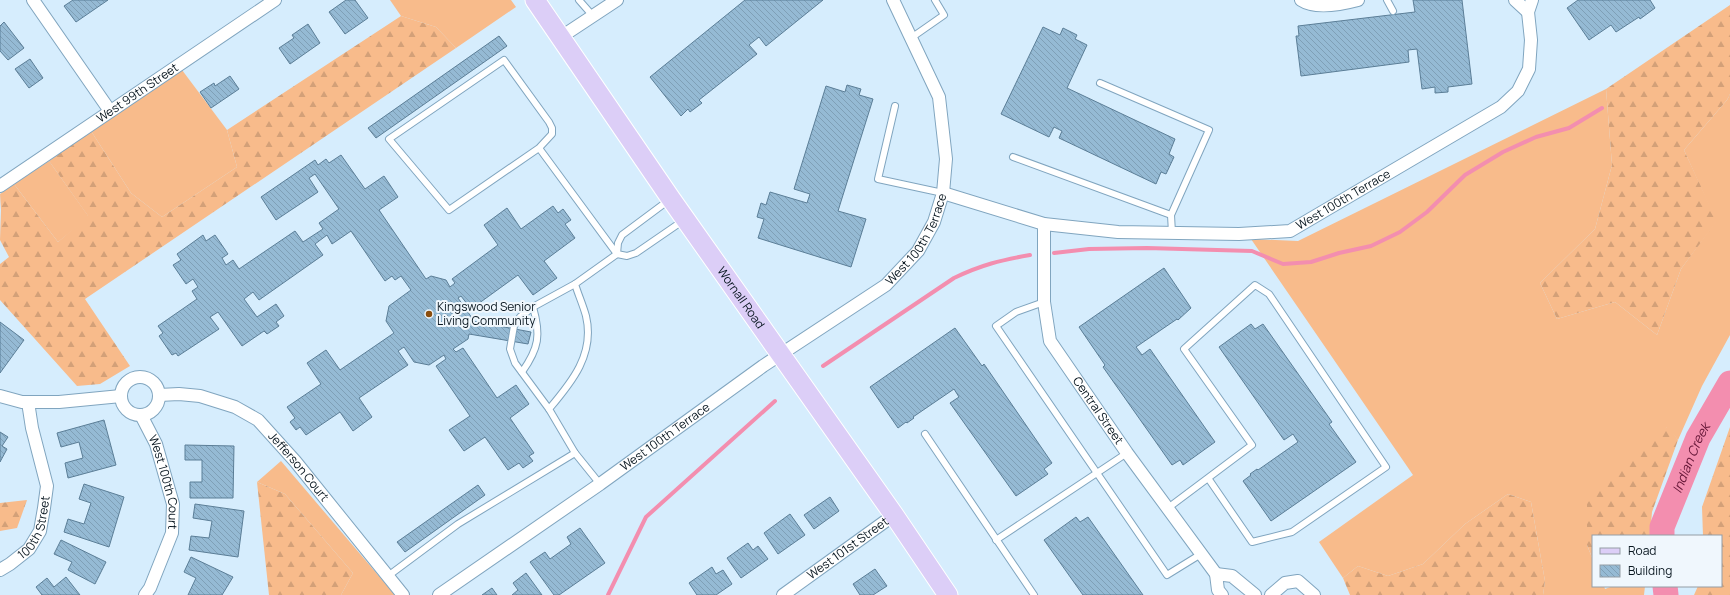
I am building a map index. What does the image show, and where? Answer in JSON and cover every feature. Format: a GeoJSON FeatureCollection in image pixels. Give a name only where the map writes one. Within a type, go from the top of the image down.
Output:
{"type":"FeatureCollection","features":[{"type":"Feature","properties":{"kind":"main road","name":"Wornall Road"},"geometry":{"type":"LineString","coordinates":[[535,0],[671,199],[686,218],[894,515],[948,595]]}},
{"type":"Feature","properties":{"kind":"street"},"geometry":{"type":"LineString","coordinates":[[33,0],[110,111]]}},
{"type":"Feature","properties":{"kind":"street","name":"West 99th Street"},"geometry":{"type":"LineString","coordinates":[[0,186],[275,0]]}},
{"type":"Feature","properties":{"kind":"street"},"geometry":{"type":"LineString","coordinates":[[561,38],[617,0]]}},
{"type":"Feature","properties":{"kind":"street"},"geometry":{"type":"LineString","coordinates":[[893,0],[939,97],[946,159],[943,193]]}},
{"type":"Feature","properties":{"kind":"street"},"geometry":{"type":"LineString","coordinates":[[1302,0],[1306,3],[1332,6],[1358,0]]}},
{"type":"Feature","properties":{"kind":"street"},"geometry":{"type":"LineString","coordinates":[[1515,0],[1528,12],[1532,0]]}},
{"type":"Feature","properties":{"kind":"street","name":"West 100th Terrace"},"geometry":{"type":"LineString","coordinates":[[439,595],[600,484],[781,354],[886,285],[918,251],[934,222],[943,193],[1044,224],[1118,232],[1238,234],[1290,231],[1330,209],[1373,181],[1500,107],[1518,91],[1529,69],[1531,40],[1528,12]]}},
{"type":"Feature","properties":{"kind":"street","name":"Central Street"},"geometry":{"type":"LineString","coordinates":[[1044,224],[1044,302],[1050,341],[1127,452],[1216,574],[1218,590],[1222,595]]}},
{"type":"Feature","properties":{"kind":"street"},"geometry":{"type":"LineString","coordinates":[[140,377],[147,378],[154,382],[159,395],[158,402],[154,408],[147,414],[141,415],[135,415],[126,410],[120,396],[126,382],[132,378],[140,377]]}},
{"type":"Feature","properties":{"kind":"street","name":"Jefferson Court"},"geometry":{"type":"LineString","coordinates":[[159,395],[179,394],[200,396],[235,407],[258,420],[295,462],[403,595]]}},
{"type":"Feature","properties":{"kind":"street"},"geometry":{"type":"LineString","coordinates":[[0,396],[22,402],[59,402],[120,396]]}},
{"type":"Feature","properties":{"kind":"street","name":"100th Street"},"geometry":{"type":"LineString","coordinates":[[0,570],[29,549],[40,531],[44,508],[47,486],[32,428],[28,402]]}},
{"type":"Feature","properties":{"kind":"street","name":"West 100th Court"},"geometry":{"type":"LineString","coordinates":[[141,415],[156,444],[173,504],[172,533],[150,588],[145,595]]}},
{"type":"Feature","properties":{"kind":"street","name":"West 101st Street"},"geometry":{"type":"LineString","coordinates":[[783,595],[894,515]]}},
{"type":"Feature","properties":{"kind":"street"},"geometry":{"type":"LineString","coordinates":[[1216,574],[1232,576],[1255,595]]}},
{"type":"Feature","properties":{"kind":"street"},"geometry":{"type":"LineString","coordinates":[[1271,595],[1285,583],[1298,581],[1314,595]]}},
{"type":"Feature","properties":{"kind":"lane"},"geometry":{"type":"LineString","coordinates":[[579,0],[593,16]]}},
{"type":"Feature","properties":{"kind":"lane"},"geometry":{"type":"LineString","coordinates":[[911,38],[944,15],[935,0]]}},
{"type":"Feature","properties":{"kind":"lane"},"geometry":{"type":"LineString","coordinates":[[1387,0],[1393,11]]}},
{"type":"Feature","properties":{"kind":"lane"},"geometry":{"type":"LineString","coordinates":[[504,60],[552,128],[552,134],[539,148],[449,210],[389,139],[504,60]]}},
{"type":"Feature","properties":{"kind":"lane"},"geometry":{"type":"LineString","coordinates":[[1100,83],[1209,130],[1171,215],[1172,233]]}},
{"type":"Feature","properties":{"kind":"lane"},"geometry":{"type":"LineString","coordinates":[[895,106],[878,179],[943,193]]}},
{"type":"Feature","properties":{"kind":"lane"},"geometry":{"type":"LineString","coordinates":[[539,148],[617,254],[627,256],[636,253],[686,218]]}},
{"type":"Feature","properties":{"kind":"lane"},"geometry":{"type":"LineString","coordinates":[[1014,157],[1171,215]]}},
{"type":"Feature","properties":{"kind":"lane"},"geometry":{"type":"LineString","coordinates":[[600,484],[575,453],[549,409],[515,363],[510,349],[514,326],[520,317],[533,307],[575,284],[617,254],[618,243],[622,235],[671,199]]}},
{"type":"Feature","properties":{"kind":"lane"},"geometry":{"type":"LineString","coordinates":[[549,409],[571,383],[582,364],[588,341],[586,316],[575,284]]}},
{"type":"Feature","properties":{"kind":"lane"},"geometry":{"type":"LineString","coordinates":[[1168,508],[1208,478],[1252,445],[1184,349],[1254,285],[1269,294],[1386,467],[1292,532],[1252,542],[1208,478]]}},
{"type":"Feature","properties":{"kind":"lane"},"geometry":{"type":"LineString","coordinates":[[1044,302],[1016,312],[996,326],[1167,575],[1201,554]]}},
{"type":"Feature","properties":{"kind":"lane"},"geometry":{"type":"LineString","coordinates":[[522,372],[531,359],[538,343],[538,332],[533,307]]}},
{"type":"Feature","properties":{"kind":"lane"},"geometry":{"type":"LineString","coordinates":[[925,434],[1034,595]]}},
{"type":"Feature","properties":{"kind":"lane"},"geometry":{"type":"LineString","coordinates":[[996,540],[1127,452]]}},
{"type":"Feature","properties":{"kind":"lane"},"geometry":{"type":"LineString","coordinates":[[388,576],[458,524],[575,453]]}},
{"type":"Feature","properties":{"kind":"green space"},"geometry":{"type":"Polygon","coordinates":[[[390,0],[511,0],[516,7],[456,48],[436,27],[401,16],[390,0]]]}},
{"type":"Feature","properties":{"kind":"green space"},"geometry":{"type":"Polygon","coordinates":[[[1730,5],[1730,94],[1727,100],[1684,150],[1717,221],[1681,269],[1657,335],[1615,302],[1557,319],[1540,283],[1595,229],[1612,165],[1606,89],[1730,5]]]}},
{"type":"Feature","properties":{"kind":"green space"},"geometry":{"type":"Polygon","coordinates":[[[401,16],[436,27],[456,48],[85,299],[130,366],[100,384],[77,386],[0,300],[0,264],[9,257],[0,240],[0,194],[14,184],[58,242],[88,216],[49,161],[91,131],[131,193],[162,217],[237,167],[227,130],[401,16]]]}},
{"type":"Feature","properties":{"kind":"green space"},"geometry":{"type":"Polygon","coordinates":[[[182,70],[227,130],[237,167],[162,217],[131,193],[91,131],[182,70]]]}},
{"type":"Feature","properties":{"kind":"green space"},"geometry":{"type":"Polygon","coordinates":[[[1606,89],[1612,165],[1595,229],[1540,283],[1557,319],[1615,302],[1657,335],[1681,269],[1716,221],[1684,150],[1727,100],[1730,94],[1730,335],[1702,386],[1678,440],[1667,427],[1594,535],[1592,535],[1587,545],[1592,558],[1592,587],[1604,587],[1605,589],[1610,587],[1645,587],[1644,595],[1543,595],[1545,581],[1531,502],[1508,494],[1465,524],[1423,564],[1388,576],[1358,566],[1343,578],[1319,542],[1413,475],[1251,239],[1298,241],[1606,89]]]}},
{"type":"Feature","properties":{"kind":"green space"},"geometry":{"type":"Polygon","coordinates":[[[49,161],[89,217],[58,242],[14,184],[49,161]]]}},
{"type":"Feature","properties":{"kind":"green space"},"geometry":{"type":"Polygon","coordinates":[[[1668,426],[1678,440],[1652,512],[1650,535],[1592,535],[1592,558],[1587,545],[1587,503],[1616,469],[1668,426]]]}},
{"type":"Feature","properties":{"kind":"green space"},"geometry":{"type":"Polygon","coordinates":[[[1730,427],[1730,595],[1694,595],[1698,587],[1722,587],[1722,535],[1703,535],[1702,507],[1730,427]]]}},
{"type":"Feature","properties":{"kind":"green space"},"geometry":{"type":"Polygon","coordinates":[[[281,461],[395,595],[341,595],[353,573],[285,494],[257,482],[281,461]]]}},
{"type":"Feature","properties":{"kind":"green space"},"geometry":{"type":"Polygon","coordinates":[[[257,482],[285,494],[353,573],[341,595],[269,595],[257,482]]]}},
{"type":"Feature","properties":{"kind":"green space"},"geometry":{"type":"Polygon","coordinates":[[[1508,494],[1531,502],[1545,581],[1543,595],[1350,595],[1343,578],[1358,566],[1388,576],[1423,564],[1465,524],[1508,494]]]}},
{"type":"Feature","properties":{"kind":"green space"},"geometry":{"type":"Polygon","coordinates":[[[27,500],[17,528],[0,531],[0,503],[27,500]]]}},
{"type":"Feature","properties":{"kind":"building"},"geometry":{"type":"Polygon","coordinates":[[[73,0],[108,0],[76,22],[64,6],[73,0]]]}},
{"type":"Feature","properties":{"kind":"building"},"geometry":{"type":"Polygon","coordinates":[[[346,0],[355,0],[368,18],[345,34],[329,12],[346,0]]]}},
{"type":"Feature","properties":{"kind":"building"},"geometry":{"type":"Polygon","coordinates":[[[745,0],[823,0],[766,46],[759,37],[749,45],[757,54],[699,100],[702,103],[690,112],[688,109],[681,116],[650,77],[745,0]]]}},
{"type":"Feature","properties":{"kind":"building"},"geometry":{"type":"Polygon","coordinates":[[[1413,0],[1462,0],[1472,84],[1448,87],[1448,92],[1435,93],[1435,87],[1422,89],[1417,49],[1408,50],[1409,62],[1301,76],[1296,36],[1299,36],[1298,26],[1415,12],[1413,0]]]}},
{"type":"Feature","properties":{"kind":"building"},"geometry":{"type":"Polygon","coordinates":[[[1578,0],[1650,0],[1655,8],[1640,19],[1639,17],[1616,32],[1611,25],[1589,40],[1567,8],[1578,0]]]}},
{"type":"Feature","properties":{"kind":"building"},"geometry":{"type":"Polygon","coordinates":[[[4,22],[24,48],[8,60],[0,51],[0,26],[4,22]]]}},
{"type":"Feature","properties":{"kind":"building"},"geometry":{"type":"Polygon","coordinates":[[[308,24],[320,43],[290,64],[279,48],[294,38],[292,35],[308,24]]]}},
{"type":"Feature","properties":{"kind":"building"},"geometry":{"type":"Polygon","coordinates":[[[1043,27],[1060,35],[1063,28],[1077,35],[1075,39],[1087,45],[1067,88],[1175,139],[1169,154],[1174,157],[1166,174],[1161,172],[1156,184],[1059,138],[1062,131],[1054,127],[1049,137],[1001,114],[1043,27]]]}},
{"type":"Feature","properties":{"kind":"building"},"geometry":{"type":"Polygon","coordinates":[[[499,36],[507,46],[376,138],[368,128],[499,36]]]}},
{"type":"Feature","properties":{"kind":"building"},"geometry":{"type":"Polygon","coordinates":[[[30,59],[43,78],[29,88],[15,69],[30,59]]]}},
{"type":"Feature","properties":{"kind":"building"},"geometry":{"type":"Polygon","coordinates":[[[230,76],[239,89],[211,108],[200,92],[214,83],[215,86],[230,76]]]}},
{"type":"Feature","properties":{"kind":"building"},"geometry":{"type":"Polygon","coordinates":[[[847,85],[861,89],[859,95],[873,99],[838,211],[866,219],[851,267],[758,238],[764,219],[757,217],[761,203],[766,205],[770,192],[807,203],[810,194],[794,189],[826,86],[845,92],[847,85]]]}},
{"type":"Feature","properties":{"kind":"building","name":"Kingswood Senior Living Community"},"geometry":{"type":"Polygon","coordinates":[[[341,155],[365,189],[384,176],[398,197],[379,210],[426,279],[431,276],[446,280],[450,287],[455,283],[452,279],[498,245],[484,225],[507,208],[521,229],[553,206],[558,213],[563,209],[571,220],[565,224],[575,238],[544,261],[557,278],[533,295],[518,275],[471,309],[461,296],[458,298],[472,318],[472,321],[531,332],[528,344],[469,334],[468,339],[453,349],[456,352],[463,348],[497,398],[516,385],[529,404],[510,418],[534,453],[529,456],[533,461],[523,468],[519,463],[508,470],[485,437],[464,451],[449,430],[470,416],[436,366],[446,359],[444,355],[429,365],[414,362],[404,347],[398,351],[408,365],[359,398],[372,417],[353,431],[340,412],[306,435],[300,427],[296,430],[290,422],[295,418],[287,407],[321,384],[307,363],[326,350],[340,370],[394,333],[386,321],[389,306],[411,290],[401,276],[395,280],[392,276],[385,281],[351,231],[332,244],[327,235],[315,244],[323,255],[259,300],[253,292],[244,299],[257,317],[276,304],[284,316],[276,322],[279,326],[267,334],[264,331],[242,346],[218,312],[210,317],[219,329],[178,356],[176,353],[172,355],[159,336],[163,333],[158,326],[197,299],[192,291],[198,287],[193,279],[186,284],[173,265],[181,260],[177,254],[203,235],[206,241],[215,235],[228,254],[222,258],[226,265],[233,260],[239,269],[295,231],[303,242],[323,229],[319,223],[339,209],[315,174],[309,178],[318,192],[276,220],[261,197],[315,160],[318,165],[326,159],[329,163],[341,155]]]}},
{"type":"Feature","properties":{"kind":"building"},"geometry":{"type":"Polygon","coordinates":[[[1164,268],[1191,308],[1178,320],[1177,319],[1136,347],[1142,355],[1150,349],[1215,442],[1183,465],[1180,460],[1172,465],[1103,367],[1105,365],[1079,327],[1164,268]]]}},
{"type":"Feature","properties":{"kind":"building"},"geometry":{"type":"Polygon","coordinates":[[[0,322],[24,340],[0,373],[0,322]]]}},
{"type":"Feature","properties":{"kind":"building"},"geometry":{"type":"Polygon","coordinates":[[[1251,324],[1255,329],[1263,324],[1332,422],[1329,424],[1356,462],[1271,521],[1243,481],[1257,469],[1258,470],[1298,442],[1293,434],[1284,440],[1219,347],[1251,324]]]}},
{"type":"Feature","properties":{"kind":"building"},"geometry":{"type":"Polygon","coordinates":[[[955,328],[982,366],[984,364],[1052,463],[1044,469],[1048,474],[1016,496],[950,403],[959,397],[954,389],[898,428],[870,387],[955,328]]]}},
{"type":"Feature","properties":{"kind":"building"},"geometry":{"type":"Polygon","coordinates":[[[104,420],[116,465],[68,478],[65,463],[83,458],[79,442],[61,447],[57,433],[104,420]]]}},
{"type":"Feature","properties":{"kind":"building"},"geometry":{"type":"Polygon","coordinates":[[[0,432],[8,437],[2,446],[7,449],[0,462],[0,432]]]}},
{"type":"Feature","properties":{"kind":"building"},"geometry":{"type":"Polygon","coordinates":[[[185,445],[234,446],[233,498],[190,498],[190,482],[202,482],[202,460],[185,460],[185,445]]]}},
{"type":"Feature","properties":{"kind":"building"},"geometry":{"type":"Polygon","coordinates":[[[84,484],[124,497],[109,547],[64,532],[68,519],[84,524],[91,503],[79,499],[84,484]]]}},
{"type":"Feature","properties":{"kind":"building"},"geometry":{"type":"Polygon","coordinates":[[[478,485],[485,495],[405,552],[397,542],[478,485]]]}},
{"type":"Feature","properties":{"kind":"building"},"geometry":{"type":"Polygon","coordinates":[[[830,497],[839,511],[814,529],[804,515],[830,497]]]}},
{"type":"Feature","properties":{"kind":"building"},"geometry":{"type":"Polygon","coordinates":[[[195,504],[244,511],[238,557],[189,550],[191,536],[209,538],[212,521],[193,518],[195,504]]]}},
{"type":"Feature","properties":{"kind":"building"},"geometry":{"type":"Polygon","coordinates":[[[790,514],[805,535],[778,554],[764,533],[790,514]]]}},
{"type":"Feature","properties":{"kind":"building"},"geometry":{"type":"Polygon","coordinates":[[[1076,517],[1080,522],[1088,517],[1143,595],[1083,595],[1044,540],[1076,517]]]}},
{"type":"Feature","properties":{"kind":"building"},"geometry":{"type":"Polygon","coordinates":[[[580,528],[605,563],[559,595],[554,595],[530,562],[545,552],[550,559],[571,544],[567,537],[580,528]]]}},
{"type":"Feature","properties":{"kind":"building"},"geometry":{"type":"Polygon","coordinates":[[[61,540],[106,562],[95,584],[68,570],[72,562],[54,554],[61,540]]]}},
{"type":"Feature","properties":{"kind":"building"},"geometry":{"type":"Polygon","coordinates":[[[748,543],[753,550],[758,546],[768,559],[741,578],[727,558],[748,543]]]}},
{"type":"Feature","properties":{"kind":"building"},"geometry":{"type":"Polygon","coordinates":[[[191,557],[233,577],[222,595],[188,595],[196,578],[184,572],[191,557]]]}},
{"type":"Feature","properties":{"kind":"building"},"geometry":{"type":"Polygon","coordinates":[[[712,567],[716,574],[723,570],[732,584],[716,595],[697,595],[689,583],[712,567]]]}},
{"type":"Feature","properties":{"kind":"building"},"geometry":{"type":"Polygon","coordinates":[[[875,569],[887,586],[873,595],[860,595],[853,584],[875,569]]]}},
{"type":"Feature","properties":{"kind":"building"},"geometry":{"type":"Polygon","coordinates":[[[526,573],[542,595],[512,595],[518,590],[513,583],[526,573]]]}},
{"type":"Feature","properties":{"kind":"building"},"geometry":{"type":"Polygon","coordinates":[[[66,577],[80,595],[42,595],[36,587],[47,578],[54,587],[66,577]]]}},
{"type":"Feature","properties":{"kind":"building"},"geometry":{"type":"Polygon","coordinates":[[[492,588],[497,595],[482,595],[492,588]]]}},
{"type":"Feature","properties":{"kind":"waterway"},"geometry":{"type":"LineString","coordinates":[[1054,253],[1089,249],[1147,248],[1252,251],[1283,264],[1311,262],[1339,253],[1371,246],[1400,232],[1427,212],[1465,175],[1503,152],[1536,137],[1569,128],[1602,108]]}},
{"type":"Feature","properties":{"kind":"waterway"},"geometry":{"type":"LineString","coordinates":[[823,366],[954,278],[991,264],[1030,255]]}},
{"type":"Feature","properties":{"kind":"waterway","name":"Indian Creek"},"geometry":{"type":"LineString","coordinates":[[1662,535],[1662,527],[1698,438],[1730,383]]}},
{"type":"Feature","properties":{"kind":"waterway"},"geometry":{"type":"LineString","coordinates":[[608,595],[646,517],[775,401]]}},
{"type":"Feature","properties":{"kind":"waterway","name":"Indian Creek"},"geometry":{"type":"LineString","coordinates":[[1665,587],[1666,595]]}},
{"type":"Feature","properties":{"kind":"place","name":"Kingswood Senior Living Community"},"geometry":{"type":"Point","coordinates":[429,314]}}]}
